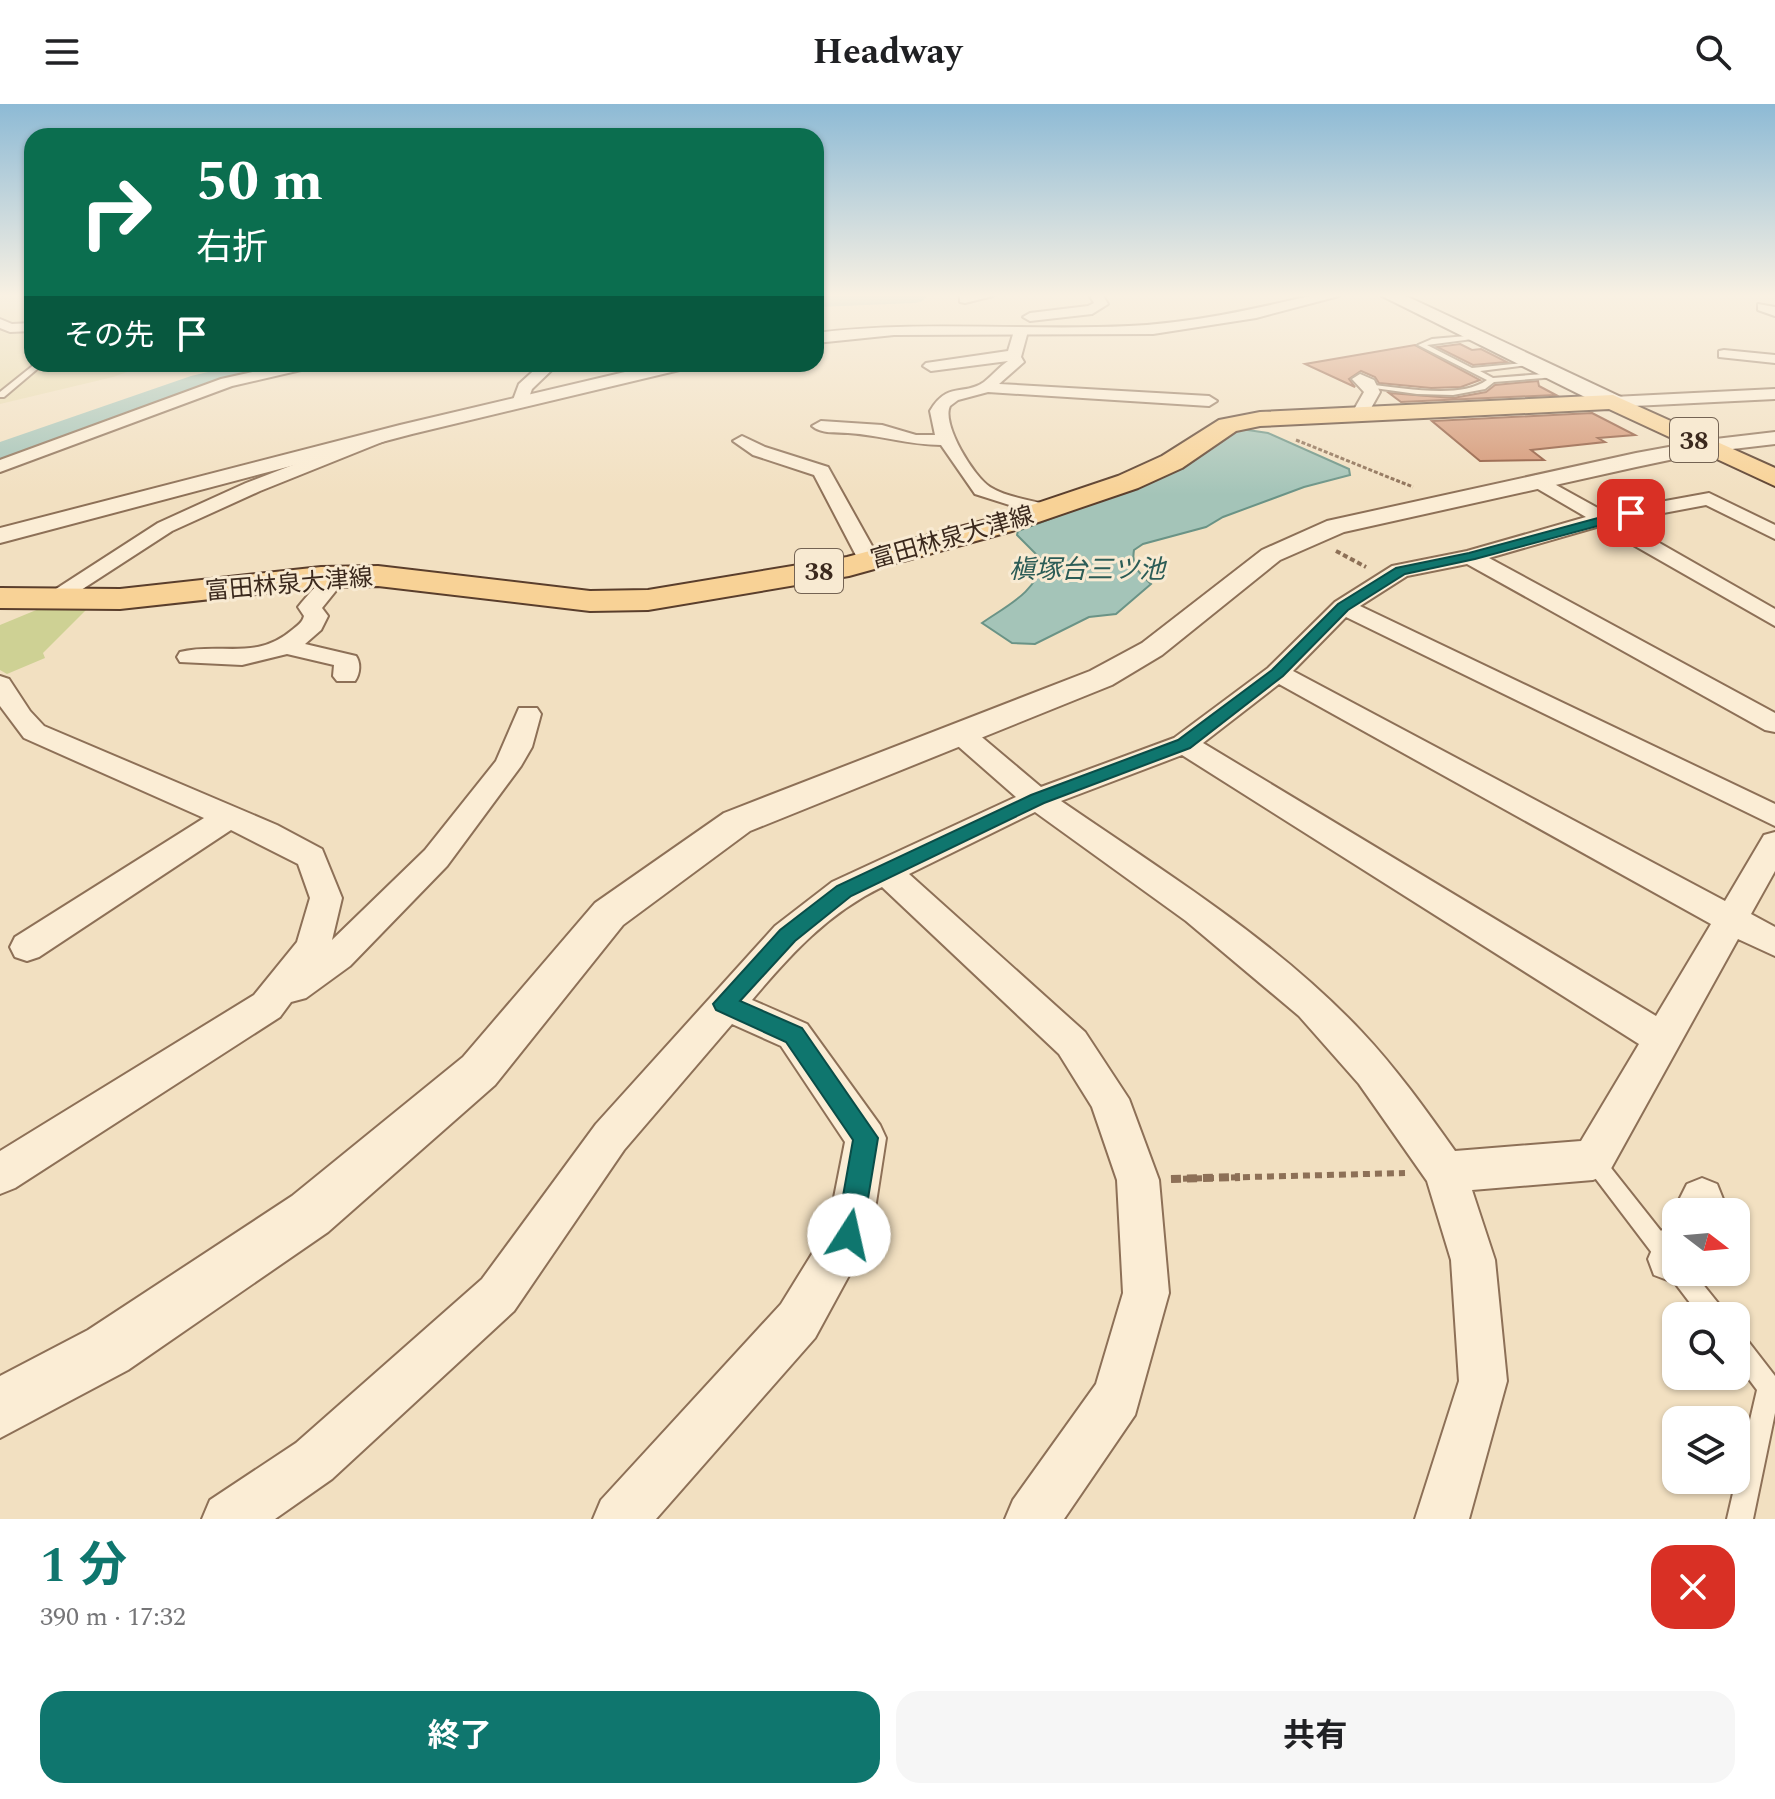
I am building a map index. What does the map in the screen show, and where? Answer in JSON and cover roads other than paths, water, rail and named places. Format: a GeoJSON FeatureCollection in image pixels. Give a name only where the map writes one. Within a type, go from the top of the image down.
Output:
{"type":"FeatureCollection","features":[{"type":"Feature","properties":{"kind":"main road"},"geometry":{"type":"LineString","coordinates":[[1529,362],[1613,402]]}},
{"type":"Feature","properties":{"kind":"main road","name":"富田林泉大津線"},"geometry":{"type":"LineString","coordinates":[[0,598],[145,597],[336,577],[378,576],[590,601],[648,600],[870,562],[1128,482],[1161,467],[1228,425],[1364,393],[1613,402],[1775,478]]}},
{"type":"Feature","properties":{"kind":"street"},"geometry":{"type":"LineString","coordinates":[[931,366],[961,362]]}},
{"type":"Feature","properties":{"kind":"street"},"geometry":{"type":"LineString","coordinates":[[988,387],[1016,362]]}},
{"type":"Feature","properties":{"kind":"street"},"geometry":{"type":"LineString","coordinates":[[0,466],[227,382],[273,372]]}},
{"type":"Feature","properties":{"kind":"street"},"geometry":{"type":"LineString","coordinates":[[521,400],[525,387],[541,372]]}},
{"type":"Feature","properties":{"kind":"street"},"geometry":{"type":"LineString","coordinates":[[0,536],[521,400],[646,372]]}},
{"type":"Feature","properties":{"kind":"street"},"geometry":{"type":"LineString","coordinates":[[1044,510],[982,491],[946,440],[937,418],[940,407],[948,397],[959,391],[988,387],[1051,394],[1144,395],[1209,401]]}},
{"type":"Feature","properties":{"kind":"street"},"geometry":{"type":"LineString","coordinates":[[1613,402],[1775,394]]}},
{"type":"Feature","properties":{"kind":"street"},"geometry":{"type":"LineString","coordinates":[[821,426],[882,430],[915,440],[946,440]]}},
{"type":"Feature","properties":{"kind":"street"},"geometry":{"type":"LineString","coordinates":[[53,598],[165,527],[253,487],[381,436]]}},
{"type":"Feature","properties":{"kind":"street"},"geometry":{"type":"LineString","coordinates":[[0,1408],[108,1350],[310,1214],[479,1071],[609,914],[737,822],[1101,678],[1152,649],[1271,555],[1336,526],[1630,457],[1775,438]]}},
{"type":"Feature","properties":{"kind":"street"},"geometry":{"type":"LineString","coordinates":[[742,441],[759,451],[821,471],[870,562]]}},
{"type":"Feature","properties":{"kind":"street"},"geometry":{"type":"LineString","coordinates":[[1538,481],[1775,619]]}},
{"type":"Feature","properties":{"kind":"street"},"geometry":{"type":"LineString","coordinates":[[229,1519],[314,1461],[498,1295],[610,1137],[787,935],[844,891],[1037,799],[1184,744],[1277,673],[1343,607],[1400,571],[1470,557],[1605,518],[1709,499],[1775,533]]}},
{"type":"Feature","properties":{"kind":"street"},"geometry":{"type":"LineString","coordinates":[[1470,557],[1775,724]]}},
{"type":"Feature","properties":{"kind":"street"},"geometry":{"type":"LineString","coordinates":[[189,657],[242,658],[287,647],[313,625],[316,616],[310,607],[336,577]]}},
{"type":"Feature","properties":{"kind":"street"},"geometry":{"type":"LineString","coordinates":[[1343,607],[1775,816]]}},
{"type":"Feature","properties":{"kind":"street"},"geometry":{"type":"LineString","coordinates":[[287,647],[347,661],[346,676]]}},
{"type":"Feature","properties":{"kind":"street"},"geometry":{"type":"LineString","coordinates":[[1277,673],[1731,922],[1775,943]]}},
{"type":"Feature","properties":{"kind":"street"},"geometry":{"type":"LineString","coordinates":[[0,684],[19,716],[34,732],[311,857],[326,898],[313,947],[267,1006]]}},
{"type":"Feature","properties":{"kind":"street"},"geometry":{"type":"LineString","coordinates":[[0,1174],[267,1006],[338,956],[436,858],[507,766],[518,747],[528,714]]}},
{"type":"Feature","properties":{"kind":"street"},"geometry":{"type":"LineString","coordinates":[[961,734],[1037,799],[1258,958],[1345,1039],[1394,1098],[1445,1172],[1473,1260],[1483,1381],[1442,1519]]}},
{"type":"Feature","properties":{"kind":"street"},"geometry":{"type":"LineString","coordinates":[[1184,744],[1663,1039]]}},
{"type":"Feature","properties":{"kind":"street"},"geometry":{"type":"LineString","coordinates":[[27,947],[228,817]]}},
{"type":"Feature","properties":{"kind":"street"},"geometry":{"type":"LineString","coordinates":[[1445,1172],[1593,1160],[1775,843]]}},
{"type":"Feature","properties":{"kind":"street"},"geometry":{"type":"LineString","coordinates":[[885,871],[1072,1043],[1109,1099],[1138,1180],[1146,1293],[1117,1397],[1032,1519]]}},
{"type":"Feature","properties":{"kind":"street"},"geometry":{"type":"LineString","coordinates":[[620,1519],[798,1321],[849,1235],[866,1138],[794,1035],[724,1004]]}},
{"type":"Feature","properties":{"kind":"lane"},"geometry":{"type":"LineString","coordinates":[[1454,362],[1492,380],[1556,375]]}},
{"type":"Feature","properties":{"kind":"lane"},"geometry":{"type":"LineString","coordinates":[[1465,362],[1492,368]]}},
{"type":"Feature","properties":{"kind":"lane"},"geometry":{"type":"LineString","coordinates":[[1470,370],[1533,364]]}},
{"type":"Feature","properties":{"kind":"lane"},"geometry":{"type":"LineString","coordinates":[[1,395],[29,372]]}},
{"type":"Feature","properties":{"kind":"lane"},"geometry":{"type":"LineString","coordinates":[[1364,393],[1464,392],[1491,384],[1492,380]]}},
{"type":"Feature","properties":{"kind":"lane"},"geometry":{"type":"LineString","coordinates":[[1593,1160],[1662,1245]]}},
{"type":"Feature","properties":{"kind":"lane"},"geometry":{"type":"LineString","coordinates":[[1740,1519],[1772,1389],[1750,1362]]}},
{"type":"Feature","properties":{"kind":"water","name":"槇塚台三ツ池"},"geometry":{"type":"Polygon","coordinates":[[[1241,429],[1268,433],[1349,469],[1350,475],[1304,487],[1223,517],[1206,527],[1143,544],[1134,550],[1134,561],[1151,584],[1116,614],[1089,617],[1035,644],[1012,643],[982,623],[1028,590],[1039,571],[1042,560],[1017,535],[1018,531],[1140,485],[1241,429]]]}},
{"type":"Feature","properties":{"kind":"waterway"},"geometry":{"type":"LineString","coordinates":[[0,452],[201,382],[244,372]]}}]}
